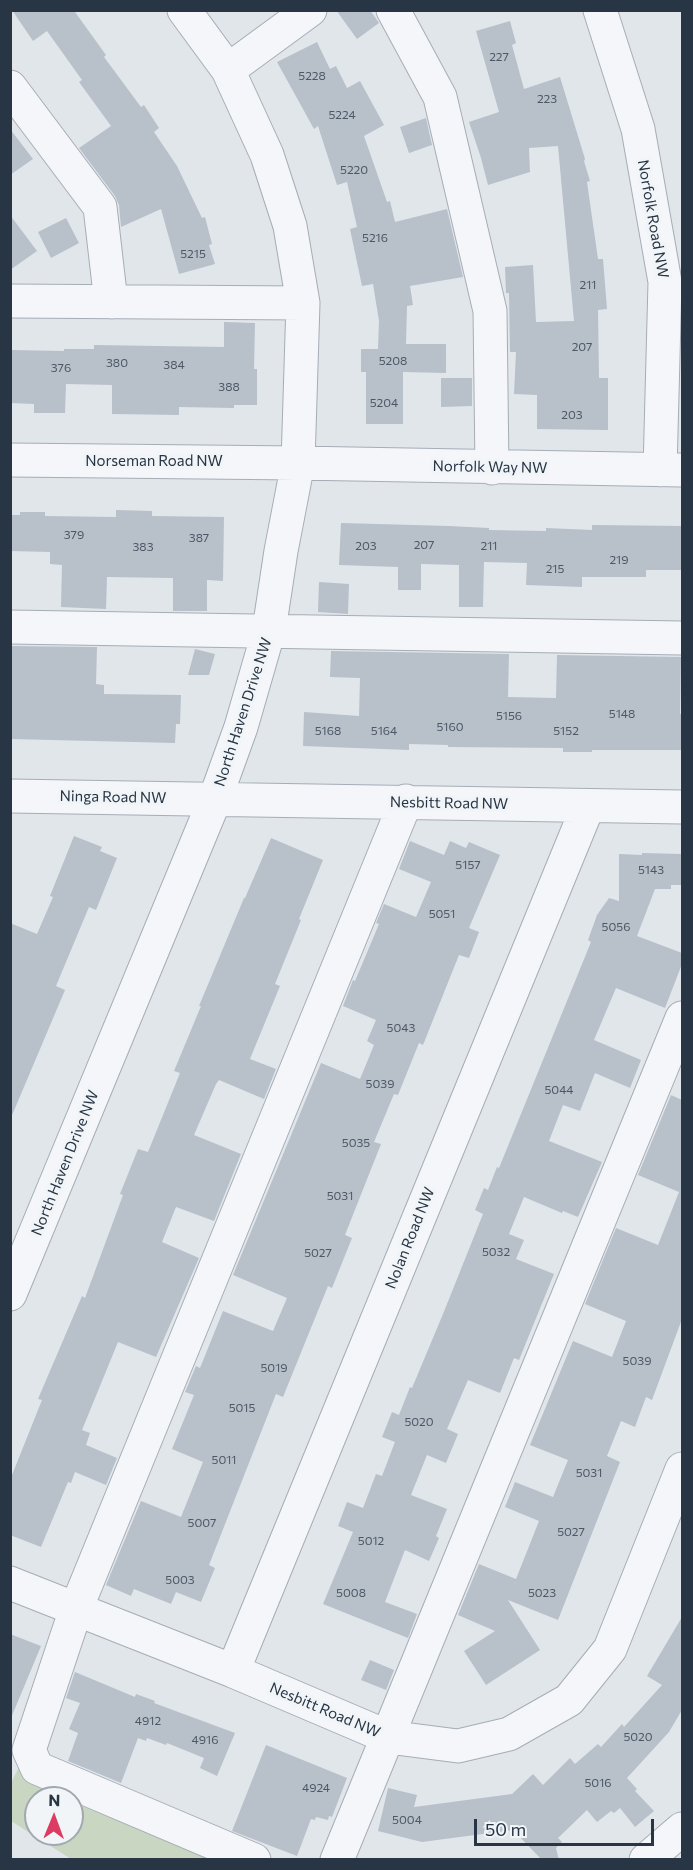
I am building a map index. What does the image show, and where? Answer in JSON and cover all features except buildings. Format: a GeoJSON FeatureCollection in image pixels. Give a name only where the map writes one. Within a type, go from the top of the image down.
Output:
{"type":"FeatureCollection","features":[{"type":"Feature","properties":{"kind":"street","name":"North Haven Drive NW"},"geometry":{"type":"LineString","coordinates":[[10,1294],[215,799],[241,727],[269,630],[298,463],[303,303],[290,226],[271,165],[228,70],[184,10]]}},
{"type":"Feature","properties":{"kind":"street"},"geometry":{"type":"LineString","coordinates":[[228,70],[310,10]]}},
{"type":"Feature","properties":{"kind":"street"},"geometry":{"type":"LineString","coordinates":[[393,10],[440,97],[490,311],[492,468]]}},
{"type":"Feature","properties":{"kind":"street","name":"Norfolk Road NW"},"geometry":{"type":"LineString","coordinates":[[600,10],[638,129],[665,282],[671,470]]}},
{"type":"Feature","properties":{"kind":"street"},"geometry":{"type":"LineString","coordinates":[[10,87],[100,207],[111,302]]}},
{"type":"Feature","properties":{"kind":"street"},"geometry":{"type":"LineString","coordinates":[[10,301],[303,303]]}},
{"type":"Feature","properties":{"kind":"street","name":"Norseman Road NW"},"geometry":{"type":"LineString","coordinates":[[10,460],[298,463]]}},
{"type":"Feature","properties":{"kind":"street","name":"Norfolk Way NW"},"geometry":{"type":"LineString","coordinates":[[298,463],[671,470]]}},
{"type":"Feature","properties":{"kind":"street"},"geometry":{"type":"LineString","coordinates":[[10,627],[682,638]]}},
{"type":"Feature","properties":{"kind":"street","name":"Ninga Road NW"},"geometry":{"type":"LineString","coordinates":[[13,801],[215,799]]}},
{"type":"Feature","properties":{"kind":"street","name":"Nesbitt Road NW"},"geometry":{"type":"LineString","coordinates":[[215,799],[682,807]]}},
{"type":"Feature","properties":{"kind":"street"},"geometry":{"type":"LineString","coordinates":[[254,1860],[37,1768],[30,1750],[76,1609],[406,801]]}},
{"type":"Feature","properties":{"kind":"street","name":"Nolan Road NW"},"geometry":{"type":"LineString","coordinates":[[233,1671],[588,806]]}},
{"type":"Feature","properties":{"kind":"street"},"geometry":{"type":"LineString","coordinates":[[337,1860],[682,1018]]}},
{"type":"Feature","properties":{"kind":"street","name":"Nesbitt Road NW"},"geometry":{"type":"LineString","coordinates":[[10,1582],[233,1671],[388,1737],[458,1746],[509,1734],[569,1700],[610,1649],[682,1469]]}},
{"type":"Feature","properties":{"kind":"street"},"geometry":{"type":"LineString","coordinates":[[646,1860],[682,1829]]}},
{"type":"Feature","properties":{"kind":"green space"},"geometry":{"type":"Polygon","coordinates":[[[20,1765],[43,1786],[24,1786],[24,1829],[11,1821],[10,1785],[20,1765]]]}},
{"type":"Feature","properties":{"kind":"green space"},"geometry":{"type":"Polygon","coordinates":[[[84,1807],[211,1859],[71,1859],[50,1846],[84,1846],[84,1807]]]}}]}
